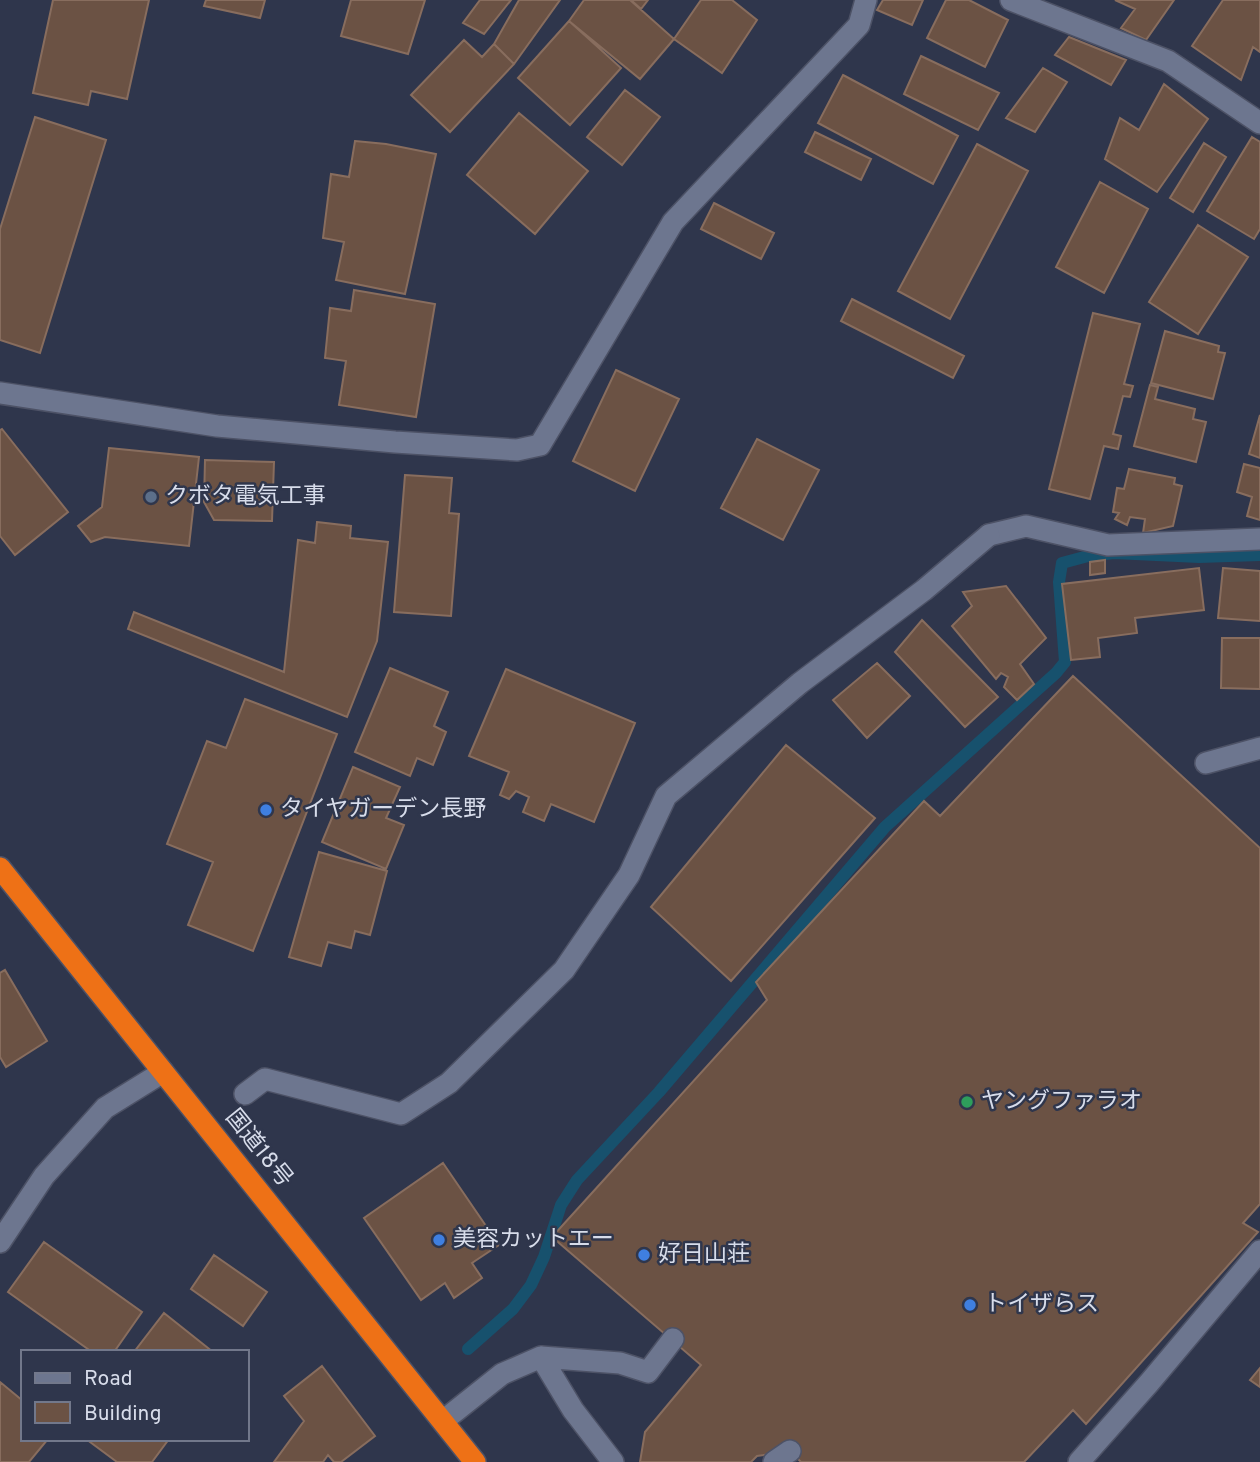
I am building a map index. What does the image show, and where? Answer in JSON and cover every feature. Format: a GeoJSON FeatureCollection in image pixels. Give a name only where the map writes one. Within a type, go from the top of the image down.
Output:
{"type":"FeatureCollection","features":[{"type":"Feature","properties":{"kind":"highway","name":"国道18号"},"geometry":{"type":"LineString","coordinates":[[0,868],[475,1462]]}},
{"type":"Feature","properties":{"kind":"street"},"geometry":{"type":"LineString","coordinates":[[0,393],[217,426],[490,449],[517,450],[540,445],[673,222],[859,25],[866,0]]}},
{"type":"Feature","properties":{"kind":"street"},"geometry":{"type":"LineString","coordinates":[[1011,0],[1168,61],[1260,122]]}},
{"type":"Feature","properties":{"kind":"street"},"geometry":{"type":"LineString","coordinates":[[245,1094],[265,1079],[401,1114],[449,1083],[564,970],[629,875],[666,796],[800,683],[924,590],[989,535],[1026,526],[1108,545],[1260,539]]}},
{"type":"Feature","properties":{"kind":"street"},"geometry":{"type":"LineString","coordinates":[[1206,762],[1260,748]]}},
{"type":"Feature","properties":{"kind":"street"},"geometry":{"type":"LineString","coordinates":[[0,1242],[44,1177],[105,1108],[163,1072]]}},
{"type":"Feature","properties":{"kind":"street"},"geometry":{"type":"LineString","coordinates":[[1079,1462],[1260,1251]]}},
{"type":"Feature","properties":{"kind":"street"},"geometry":{"type":"LineString","coordinates":[[443,1421],[502,1374],[541,1357],[620,1363],[648,1372],[673,1339]]}},
{"type":"Feature","properties":{"kind":"street"},"geometry":{"type":"LineString","coordinates":[[541,1357],[573,1410],[613,1462]]}},
{"type":"Feature","properties":{"kind":"building"},"geometry":{"type":"Polygon","coordinates":[[[53,0],[149,0],[127,99],[91,91],[88,105],[33,93],[53,0]]]}},
{"type":"Feature","properties":{"kind":"building"},"geometry":{"type":"Polygon","coordinates":[[[206,0],[265,0],[260,18],[204,6],[206,0]]]}},
{"type":"Feature","properties":{"kind":"building"},"geometry":{"type":"Polygon","coordinates":[[[351,0],[425,0],[408,54],[341,36],[351,0]]]}},
{"type":"Feature","properties":{"kind":"building"},"geometry":{"type":"Polygon","coordinates":[[[480,0],[511,0],[484,34],[463,23],[480,0]]]}},
{"type":"Feature","properties":{"kind":"building"},"geometry":{"type":"Polygon","coordinates":[[[519,0],[560,0],[514,64],[494,44],[519,0]]]}},
{"type":"Feature","properties":{"kind":"building"},"geometry":{"type":"Polygon","coordinates":[[[584,0],[630,0],[674,39],[640,79],[569,21],[584,0]]]}},
{"type":"Feature","properties":{"kind":"building"},"geometry":{"type":"Polygon","coordinates":[[[631,0],[648,0],[641,9],[631,0]]]}},
{"type":"Feature","properties":{"kind":"building"},"geometry":{"type":"Polygon","coordinates":[[[701,0],[732,0],[757,20],[722,73],[674,39],[701,0]]]}},
{"type":"Feature","properties":{"kind":"building"},"geometry":{"type":"Polygon","coordinates":[[[883,0],[923,0],[912,25],[877,10],[883,0]]]}},
{"type":"Feature","properties":{"kind":"building"},"geometry":{"type":"Polygon","coordinates":[[[946,0],[969,0],[1008,20],[985,67],[927,38],[946,0]]]}},
{"type":"Feature","properties":{"kind":"building"},"geometry":{"type":"Polygon","coordinates":[[[1115,0],[1174,0],[1146,40],[1121,28],[1135,9],[1115,0]]]}},
{"type":"Feature","properties":{"kind":"building"},"geometry":{"type":"Polygon","coordinates":[[[1223,0],[1260,0],[1260,52],[1253,47],[1241,80],[1192,46],[1223,0]]]}},
{"type":"Feature","properties":{"kind":"building"},"geometry":{"type":"Polygon","coordinates":[[[569,21],[621,68],[570,125],[518,78],[569,21]]]}},
{"type":"Feature","properties":{"kind":"building"},"geometry":{"type":"Polygon","coordinates":[[[1069,37],[1126,60],[1111,85],[1055,55],[1069,37]]]}},
{"type":"Feature","properties":{"kind":"building"},"geometry":{"type":"Polygon","coordinates":[[[464,40],[482,57],[494,44],[514,64],[450,132],[411,95],[464,40]]]}},
{"type":"Feature","properties":{"kind":"building"},"geometry":{"type":"Polygon","coordinates":[[[921,56],[999,93],[978,130],[904,94],[921,56]]]}},
{"type":"Feature","properties":{"kind":"building"},"geometry":{"type":"Polygon","coordinates":[[[1043,68],[1067,82],[1035,132],[1006,118],[1043,68]]]}},
{"type":"Feature","properties":{"kind":"building"},"geometry":{"type":"Polygon","coordinates":[[[843,75],[958,136],[933,184],[818,123],[843,75]]]}},
{"type":"Feature","properties":{"kind":"building"},"geometry":{"type":"Polygon","coordinates":[[[1164,84],[1208,119],[1157,192],[1105,159],[1120,118],[1139,130],[1164,84]]]}},
{"type":"Feature","properties":{"kind":"building"},"geometry":{"type":"Polygon","coordinates":[[[625,90],[660,117],[622,165],[587,137],[625,90]]]}},
{"type":"Feature","properties":{"kind":"building"},"geometry":{"type":"Polygon","coordinates":[[[519,113],[588,171],[535,234],[467,175],[519,113]]]}},
{"type":"Feature","properties":{"kind":"building"},"geometry":{"type":"Polygon","coordinates":[[[35,117],[106,140],[40,353],[0,340],[0,229],[35,117]]]}},
{"type":"Feature","properties":{"kind":"building"},"geometry":{"type":"Polygon","coordinates":[[[815,132],[871,159],[861,180],[805,152],[815,132]]]}},
{"type":"Feature","properties":{"kind":"building"},"geometry":{"type":"Polygon","coordinates":[[[1252,137],[1260,142],[1260,229],[1254,239],[1207,211],[1252,137]]]}},
{"type":"Feature","properties":{"kind":"building"},"geometry":{"type":"Polygon","coordinates":[[[355,141],[436,154],[405,294],[336,280],[344,242],[323,238],[331,174],[349,177],[355,141]]]}},
{"type":"Feature","properties":{"kind":"building"},"geometry":{"type":"Polygon","coordinates":[[[1204,143],[1226,157],[1193,212],[1170,198],[1204,143]]]}},
{"type":"Feature","properties":{"kind":"building"},"geometry":{"type":"Polygon","coordinates":[[[977,144],[1028,171],[950,319],[898,291],[977,144]]]}},
{"type":"Feature","properties":{"kind":"building"},"geometry":{"type":"Polygon","coordinates":[[[1100,182],[1148,209],[1104,293],[1056,267],[1100,182]]]}},
{"type":"Feature","properties":{"kind":"building"},"geometry":{"type":"Polygon","coordinates":[[[714,203],[774,233],[761,259],[701,229],[714,203]]]}},
{"type":"Feature","properties":{"kind":"building"},"geometry":{"type":"Polygon","coordinates":[[[1198,225],[1248,257],[1198,334],[1149,302],[1198,225]]]}},
{"type":"Feature","properties":{"kind":"building"},"geometry":{"type":"Polygon","coordinates":[[[354,290],[435,304],[416,417],[339,405],[346,361],[325,358],[330,308],[351,311],[354,290]]]}},
{"type":"Feature","properties":{"kind":"building"},"geometry":{"type":"Polygon","coordinates":[[[852,299],[964,356],[953,378],[841,321],[852,299]]]}},
{"type":"Feature","properties":{"kind":"building"},"geometry":{"type":"Polygon","coordinates":[[[1093,313],[1140,324],[1124,384],[1133,386],[1130,397],[1123,396],[1113,434],[1121,436],[1118,449],[1104,446],[1090,499],[1049,489],[1093,313]]]}},
{"type":"Feature","properties":{"kind":"building"},"geometry":{"type":"Polygon","coordinates":[[[1165,331],[1219,346],[1218,352],[1225,353],[1213,399],[1151,383],[1165,331]]]}},
{"type":"Feature","properties":{"kind":"building"},"geometry":{"type":"Polygon","coordinates":[[[616,370],[679,399],[635,491],[573,461],[616,370]]]}},
{"type":"Feature","properties":{"kind":"building"},"geometry":{"type":"Polygon","coordinates":[[[1150,385],[1158,387],[1155,399],[1195,409],[1193,419],[1206,422],[1196,462],[1134,446],[1150,385]]]}},
{"type":"Feature","properties":{"kind":"building"},"geometry":{"type":"Polygon","coordinates":[[[1260,415],[1260,458],[1249,454],[1260,415]]]}},
{"type":"Feature","properties":{"kind":"building"},"geometry":{"type":"Polygon","coordinates":[[[2,429],[68,512],[15,555],[0,536],[2,429]]]}},
{"type":"Feature","properties":{"kind":"building"},"geometry":{"type":"Polygon","coordinates":[[[757,439],[819,470],[783,540],[721,508],[757,439]]]}},
{"type":"Feature","properties":{"kind":"building"},"geometry":{"type":"Polygon","coordinates":[[[109,448],[199,457],[189,546],[105,537],[91,542],[78,526],[102,507],[109,448]]]}},
{"type":"Feature","properties":{"kind":"building"},"geometry":{"type":"Polygon","coordinates":[[[205,460],[274,462],[272,521],[214,520],[204,502],[205,460]]]}},
{"type":"Feature","properties":{"kind":"building"},"geometry":{"type":"Polygon","coordinates":[[[1244,464],[1260,468],[1260,520],[1247,516],[1252,497],[1237,492],[1244,464]]]}},
{"type":"Feature","properties":{"kind":"building"},"geometry":{"type":"Polygon","coordinates":[[[1129,469],[1175,478],[1174,484],[1182,486],[1173,526],[1143,533],[1145,519],[1130,517],[1127,525],[1115,519],[1119,513],[1113,512],[1117,488],[1124,489],[1129,469]]]}},
{"type":"Feature","properties":{"kind":"building"},"geometry":{"type":"Polygon","coordinates":[[[405,475],[452,478],[449,513],[459,514],[451,616],[394,612],[405,475]]]}},
{"type":"Feature","properties":{"kind":"building"},"geometry":{"type":"Polygon","coordinates":[[[317,522],[351,526],[350,538],[388,542],[377,641],[347,717],[128,629],[134,612],[284,672],[298,540],[315,543],[317,522]]]}},
{"type":"Feature","properties":{"kind":"building"},"geometry":{"type":"Polygon","coordinates":[[[1105,560],[1105,573],[1090,575],[1090,562],[1105,560]]]}},
{"type":"Feature","properties":{"kind":"building"},"geometry":{"type":"Polygon","coordinates":[[[1199,568],[1204,610],[1135,618],[1137,633],[1098,638],[1100,657],[1071,660],[1062,584],[1199,568]]]}},
{"type":"Feature","properties":{"kind":"building"},"geometry":{"type":"Polygon","coordinates":[[[1223,568],[1260,571],[1260,621],[1218,618],[1223,568]]]}},
{"type":"Feature","properties":{"kind":"building"},"geometry":{"type":"Polygon","coordinates":[[[1006,586],[1046,638],[1020,664],[1034,684],[1017,700],[1004,687],[1008,677],[1001,673],[996,679],[952,626],[972,606],[963,592],[1006,586]]]}},
{"type":"Feature","properties":{"kind":"building"},"geometry":{"type":"Polygon","coordinates":[[[922,620],[998,697],[965,727],[895,652],[922,620]]]}},
{"type":"Feature","properties":{"kind":"building"},"geometry":{"type":"Polygon","coordinates":[[[1222,638],[1260,638],[1260,689],[1221,688],[1222,638]]]}},
{"type":"Feature","properties":{"kind":"building"},"geometry":{"type":"Polygon","coordinates":[[[877,663],[910,696],[867,738],[833,700],[877,663]]]}},
{"type":"Feature","properties":{"kind":"building"},"geometry":{"type":"Polygon","coordinates":[[[390,668],[448,692],[434,726],[446,732],[433,765],[417,758],[410,776],[355,752],[390,668]]]}},
{"type":"Feature","properties":{"kind":"building"},"geometry":{"type":"Polygon","coordinates":[[[506,669],[635,723],[594,822],[551,804],[544,821],[523,812],[529,797],[516,791],[509,799],[500,795],[509,772],[469,756],[506,669]]]}},
{"type":"Feature","properties":{"kind":"building","name":"ヤングファラオ"},"geometry":{"type":"Polygon","coordinates":[[[1073,676],[1260,848],[1260,1204],[1243,1223],[1258,1232],[1086,1424],[1073,1410],[1024,1462],[801,1462],[790,1451],[757,1456],[751,1462],[640,1462],[645,1432],[701,1365],[552,1237],[767,1000],[756,982],[924,801],[940,816],[1073,676]]]}},
{"type":"Feature","properties":{"kind":"building"},"geometry":{"type":"Polygon","coordinates":[[[245,699],[337,734],[253,951],[188,925],[213,862],[167,844],[207,741],[226,748],[245,699]]]}},
{"type":"Feature","properties":{"kind":"building"},"geometry":{"type":"Polygon","coordinates":[[[786,745],[875,818],[731,981],[651,907],[786,745]]]}},
{"type":"Feature","properties":{"kind":"building"},"geometry":{"type":"Polygon","coordinates":[[[353,767],[400,787],[386,818],[404,825],[386,869],[322,842],[353,767]]]}},
{"type":"Feature","properties":{"kind":"building"},"geometry":{"type":"Polygon","coordinates":[[[319,852],[387,871],[370,935],[355,931],[351,948],[328,942],[321,966],[289,957],[319,852]]]}},
{"type":"Feature","properties":{"kind":"building"},"geometry":{"type":"Polygon","coordinates":[[[5,970],[47,1041],[6,1067],[0,1057],[0,973],[5,970]]]}},
{"type":"Feature","properties":{"kind":"building"},"geometry":{"type":"Polygon","coordinates":[[[443,1163],[499,1245],[472,1263],[482,1278],[454,1298],[445,1283],[421,1300],[364,1218],[443,1163]]]}},
{"type":"Feature","properties":{"kind":"building"},"geometry":{"type":"Polygon","coordinates":[[[44,1242],[142,1312],[115,1350],[89,1350],[8,1292],[44,1242]]]}},
{"type":"Feature","properties":{"kind":"building"},"geometry":{"type":"Polygon","coordinates":[[[214,1255],[267,1292],[243,1326],[191,1289],[214,1255]]]}},
{"type":"Feature","properties":{"kind":"building"},"geometry":{"type":"Polygon","coordinates":[[[164,1313],[210,1350],[136,1350],[164,1313]]]}},
{"type":"Feature","properties":{"kind":"building"},"geometry":{"type":"Polygon","coordinates":[[[322,1366],[375,1436],[341,1462],[334,1462],[328,1455],[323,1462],[274,1462],[304,1421],[284,1396],[322,1366]]]}},
{"type":"Feature","properties":{"kind":"building"},"geometry":{"type":"Polygon","coordinates":[[[1260,1368],[1260,1387],[1250,1380],[1260,1368]]]}},
{"type":"Feature","properties":{"kind":"building"},"geometry":{"type":"Polygon","coordinates":[[[0,1382],[21,1399],[21,1441],[46,1441],[29,1462],[0,1462],[0,1382]]]}},
{"type":"Feature","properties":{"kind":"building"},"geometry":{"type":"Polygon","coordinates":[[[89,1441],[168,1441],[152,1462],[117,1462],[89,1441]]]}},
{"type":"Feature","properties":{"kind":"waterway"},"geometry":{"type":"LineString","coordinates":[[468,1349],[513,1309],[531,1285],[544,1257],[561,1205],[577,1180],[659,1092],[885,827],[1065,662],[1059,582],[1062,563],[1114,553],[1199,557],[1260,555]]}},
{"type":"Feature","properties":{"kind":"place","name":"クボタ電気工事"},"geometry":{"type":"Point","coordinates":[151,497]}},
{"type":"Feature","properties":{"kind":"place","name":"タイヤガーデン長野"},"geometry":{"type":"Point","coordinates":[266,810]}},
{"type":"Feature","properties":{"kind":"place","name":"ヤングファラオ"},"geometry":{"type":"Point","coordinates":[967,1102]}},
{"type":"Feature","properties":{"kind":"place","name":"美容カットエー"},"geometry":{"type":"Point","coordinates":[439,1240]}},
{"type":"Feature","properties":{"kind":"place","name":"好日山荘"},"geometry":{"type":"Point","coordinates":[644,1255]}},
{"type":"Feature","properties":{"kind":"place","name":"トイザらス"},"geometry":{"type":"Point","coordinates":[970,1305]}}]}
